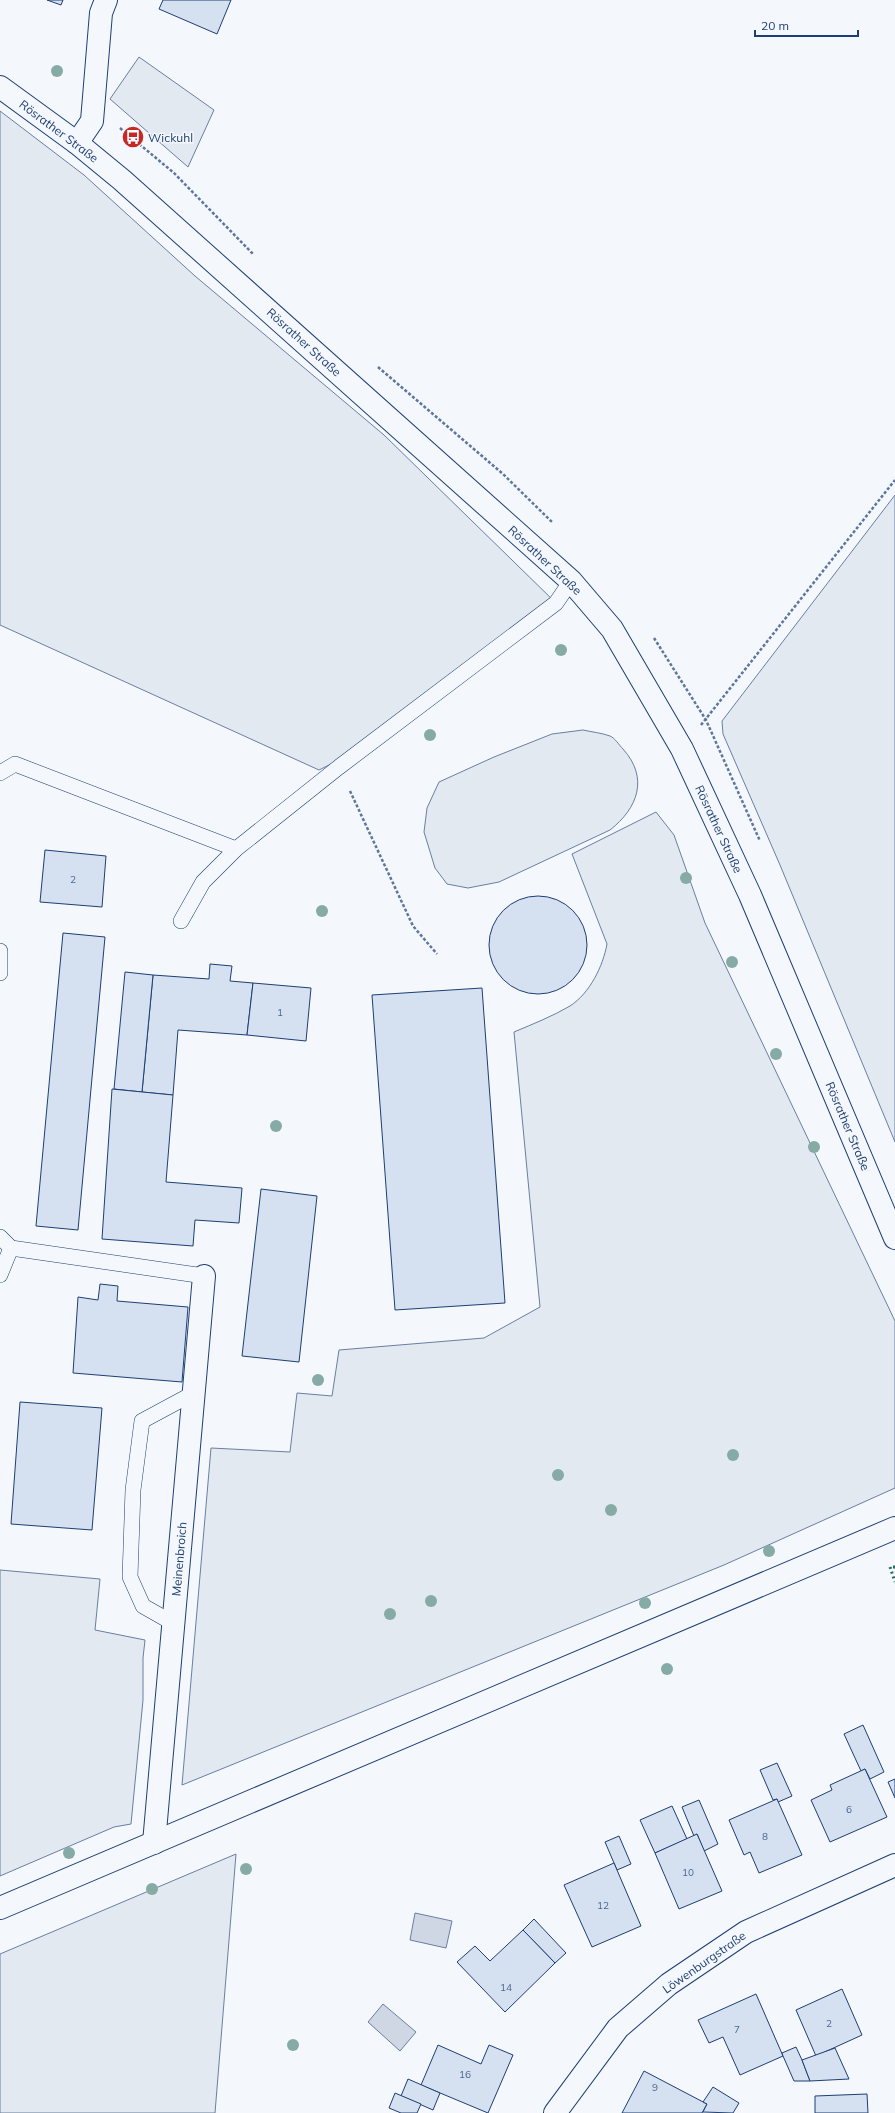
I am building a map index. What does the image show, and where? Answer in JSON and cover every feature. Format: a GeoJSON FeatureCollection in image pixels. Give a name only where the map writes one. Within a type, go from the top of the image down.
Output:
{"type":"FeatureCollection","features":[{"type":"Feature","properties":{"kind":"street"},"geometry":{"type":"LineString","coordinates":[[77,143],[92,121],[101,13],[106,0]]}},
{"type":"Feature","properties":{"kind":"street","name":"Rösrather Straße"},"geometry":{"type":"LineString","coordinates":[[0,87],[77,143],[152,206],[571,582],[612,630],[682,749],[750,895],[895,1238]]}},
{"type":"Feature","properties":{"kind":"street","name":"Meinenbroich"},"geometry":{"type":"LineString","coordinates":[[154,1843],[204,1276]]}},
{"type":"Feature","properties":{"kind":"street"},"geometry":{"type":"LineString","coordinates":[[0,1908],[895,1528]]}},
{"type":"Feature","properties":{"kind":"street","name":"Löwenburgstraße"},"geometry":{"type":"LineString","coordinates":[[555,2113],[618,2028],[669,1984],[746,1932],[895,1869]]}},
{"type":"Feature","properties":{"kind":"lane"},"geometry":{"type":"LineString","coordinates":[[181,921],[203,882],[236,849],[339,767],[556,603],[571,582]]}},
{"type":"Feature","properties":{"kind":"lane"},"geometry":{"type":"LineString","coordinates":[[0,773],[16,764],[236,849]]}},
{"type":"Feature","properties":{"kind":"lane"},"geometry":{"type":"LineString","coordinates":[[0,951],[0,973]]}},
{"type":"Feature","properties":{"kind":"lane"},"geometry":{"type":"LineString","coordinates":[[0,1238],[11,1248],[204,1276]]}},
{"type":"Feature","properties":{"kind":"lane"},"geometry":{"type":"LineString","coordinates":[[0,1275],[11,1248]]}},
{"type":"Feature","properties":{"kind":"lane"},"geometry":{"type":"LineString","coordinates":[[173,1623],[144,1606],[130,1577],[133,1490],[142,1421],[194,1393]]}},
{"type":"Feature","properties":{"kind":"path"},"geometry":{"type":"LineString","coordinates":[[136,141],[174,172]]}},
{"type":"Feature","properties":{"kind":"path"},"geometry":{"type":"LineString","coordinates":[[682,749],[895,480]]}},
{"type":"Feature","properties":{"kind":"path"},"geometry":{"type":"LineString","coordinates":[[685,687],[706,720],[728,769]]}},
{"type":"Feature","properties":{"kind":"path"},"geometry":{"type":"LineString","coordinates":[[339,767],[413,926],[437,954]]}},
{"type":"Feature","properties":{"kind":"shaded area"},"geometry":{"type":"Polygon","coordinates":[[[139,57],[214,110],[188,167],[110,99],[139,57]]]}},
{"type":"Feature","properties":{"kind":"shaded area"},"geometry":{"type":"Polygon","coordinates":[[[0,111],[84,175],[195,276],[384,435],[556,603],[371,744],[319,770],[0,625],[0,111]]]}},
{"type":"Feature","properties":{"kind":"shaded area"},"geometry":{"type":"Polygon","coordinates":[[[895,495],[895,1142],[780,865],[723,734],[722,721],[895,495]]]}},
{"type":"Feature","properties":{"kind":"shaded area"},"geometry":{"type":"Polygon","coordinates":[[[583,730],[604,734],[614,738],[631,760],[636,771],[638,782],[637,792],[628,812],[610,830],[499,882],[468,888],[447,884],[435,868],[424,832],[427,808],[439,782],[494,757],[552,734],[583,730]]]}},
{"type":"Feature","properties":{"kind":"shaded area"},"geometry":{"type":"Polygon","coordinates":[[[656,812],[674,835],[705,923],[895,1321],[895,1488],[724,1565],[182,1785],[211,1448],[290,1452],[297,1393],[332,1396],[339,1350],[484,1338],[540,1307],[514,1032],[543,1020],[577,1001],[584,994],[599,970],[605,952],[607,944],[572,854],[656,812]]]}},
{"type":"Feature","properties":{"kind":"shaded area"},"geometry":{"type":"Polygon","coordinates":[[[0,1570],[100,1579],[95,1630],[145,1640],[143,1658],[143,1700],[131,1824],[114,1827],[0,1876],[0,1570]]]}},
{"type":"Feature","properties":{"kind":"shaded area"},"geometry":{"type":"Polygon","coordinates":[[[236,1854],[215,2113],[0,2113],[0,1954],[236,1854]]]}},
{"type":"Feature","properties":{"kind":"shaded area"},"geometry":{"type":"Polygon","coordinates":[[[415,1913],[452,1921],[446,1948],[410,1940],[415,1913]]]}},
{"type":"Feature","properties":{"kind":"shaded area"},"geometry":{"type":"Polygon","coordinates":[[[383,2004],[416,2032],[400,2051],[368,2022],[383,2004]]]}},
{"type":"Feature","properties":{"kind":"building"},"geometry":{"type":"Polygon","coordinates":[[[47,0],[63,0],[61,5],[47,0]]]}},
{"type":"Feature","properties":{"kind":"building"},"geometry":{"type":"Polygon","coordinates":[[[163,0],[231,0],[217,34],[159,9],[163,0]]]}},
{"type":"Feature","properties":{"kind":"building"},"geometry":{"type":"Polygon","coordinates":[[[45,850],[106,856],[102,907],[40,902],[45,850]]]}},
{"type":"Feature","properties":{"kind":"building"},"geometry":{"type":"Polygon","coordinates":[[[538,896],[557,899],[573,910],[584,926],[587,945],[584,964],[573,980],[557,991],[538,994],[519,991],[503,980],[492,964],[489,945],[492,926],[503,910],[519,899],[538,896]]]}},
{"type":"Feature","properties":{"kind":"building"},"geometry":{"type":"Polygon","coordinates":[[[63,933],[105,937],[78,1230],[36,1226],[63,933]]]}},
{"type":"Feature","properties":{"kind":"building"},"geometry":{"type":"Polygon","coordinates":[[[210,964],[232,966],[230,981],[253,983],[247,1035],[178,1030],[173,1095],[142,1092],[153,975],[209,979],[210,964]]]}},
{"type":"Feature","properties":{"kind":"building"},"geometry":{"type":"Polygon","coordinates":[[[125,972],[153,975],[142,1092],[114,1089],[125,972]]]}},
{"type":"Feature","properties":{"kind":"building"},"geometry":{"type":"Polygon","coordinates":[[[253,983],[311,988],[306,1041],[247,1035],[253,983]]]}},
{"type":"Feature","properties":{"kind":"building"},"geometry":{"type":"Polygon","coordinates":[[[482,988],[505,1303],[395,1310],[372,995],[482,988]]]}},
{"type":"Feature","properties":{"kind":"building"},"geometry":{"type":"Polygon","coordinates":[[[112,1089],[173,1095],[166,1182],[242,1188],[239,1223],[195,1220],[193,1246],[102,1239],[112,1089]]]}},
{"type":"Feature","properties":{"kind":"building"},"geometry":{"type":"Polygon","coordinates":[[[261,1189],[317,1196],[299,1362],[242,1356],[261,1189]]]}},
{"type":"Feature","properties":{"kind":"building"},"geometry":{"type":"Polygon","coordinates":[[[100,1284],[118,1286],[117,1301],[188,1307],[182,1382],[73,1373],[78,1297],[98,1300],[100,1284]]]}},
{"type":"Feature","properties":{"kind":"building"},"geometry":{"type":"Polygon","coordinates":[[[20,1402],[102,1408],[92,1530],[11,1524],[20,1402]]]}},
{"type":"Feature","properties":{"kind":"building"},"geometry":{"type":"Polygon","coordinates":[[[863,1725],[884,1772],[870,1779],[865,1769],[861,1771],[844,1734],[863,1725]]]}},
{"type":"Feature","properties":{"kind":"building"},"geometry":{"type":"Polygon","coordinates":[[[777,1763],[792,1796],[778,1802],[777,1799],[773,1800],[760,1770],[777,1763]]]}},
{"type":"Feature","properties":{"kind":"building"},"geometry":{"type":"Polygon","coordinates":[[[865,1769],[887,1817],[830,1842],[811,1800],[832,1790],[830,1785],[865,1769]]]}},
{"type":"Feature","properties":{"kind":"building"},"geometry":{"type":"Polygon","coordinates":[[[895,1779],[895,1798],[888,1782],[895,1779]]]}},
{"type":"Feature","properties":{"kind":"building"},"geometry":{"type":"Polygon","coordinates":[[[777,1799],[802,1855],[759,1873],[750,1852],[744,1855],[729,1820],[777,1799]]]}},
{"type":"Feature","properties":{"kind":"building"},"geometry":{"type":"Polygon","coordinates":[[[699,1800],[718,1844],[704,1851],[697,1834],[694,1836],[682,1807],[699,1800]]]}},
{"type":"Feature","properties":{"kind":"building"},"geometry":{"type":"Polygon","coordinates":[[[672,1806],[687,1839],[655,1853],[640,1820],[672,1806]]]}},
{"type":"Feature","properties":{"kind":"building"},"geometry":{"type":"Polygon","coordinates":[[[697,1834],[722,1891],[679,1909],[655,1853],[697,1834]]]}},
{"type":"Feature","properties":{"kind":"building"},"geometry":{"type":"Polygon","coordinates":[[[619,1836],[631,1864],[617,1870],[605,1842],[619,1836]]]}},
{"type":"Feature","properties":{"kind":"building"},"geometry":{"type":"Polygon","coordinates":[[[614,1863],[641,1926],[592,1947],[564,1885],[614,1863]]]}},
{"type":"Feature","properties":{"kind":"building"},"geometry":{"type":"Polygon","coordinates":[[[534,1919],[566,1953],[555,1963],[523,1930],[534,1919]]]}},
{"type":"Feature","properties":{"kind":"building"},"geometry":{"type":"Polygon","coordinates":[[[523,1930],[555,1963],[505,2012],[457,1962],[475,1946],[490,1961],[523,1930]]]}},
{"type":"Feature","properties":{"kind":"building"},"geometry":{"type":"Polygon","coordinates":[[[842,1989],[862,2035],[816,2056],[796,2010],[842,1989]]]}},
{"type":"Feature","properties":{"kind":"building"},"geometry":{"type":"Polygon","coordinates":[[[756,1994],[783,2056],[740,2075],[723,2037],[709,2043],[698,2020],[756,1994]]]}},
{"type":"Feature","properties":{"kind":"building"},"geometry":{"type":"Polygon","coordinates":[[[438,2045],[481,2064],[489,2045],[513,2055],[488,2113],[421,2085],[438,2045]]]}},
{"type":"Feature","properties":{"kind":"building"},"geometry":{"type":"Polygon","coordinates":[[[796,2047],[810,2081],[794,2081],[783,2056],[782,2053],[796,2047]]]}},
{"type":"Feature","properties":{"kind":"building"},"geometry":{"type":"Polygon","coordinates":[[[835,2048],[849,2079],[810,2081],[802,2060],[835,2048]]]}},
{"type":"Feature","properties":{"kind":"building"},"geometry":{"type":"Polygon","coordinates":[[[644,2071],[707,2104],[702,2113],[622,2113],[644,2071]]]}},
{"type":"Feature","properties":{"kind":"building"},"geometry":{"type":"Polygon","coordinates":[[[408,2079],[440,2093],[433,2110],[401,2096],[408,2079]]]}},
{"type":"Feature","properties":{"kind":"building"},"geometry":{"type":"Polygon","coordinates":[[[713,2087],[739,2103],[733,2113],[703,2112],[707,2104],[703,2102],[713,2087]]]}},
{"type":"Feature","properties":{"kind":"building"},"geometry":{"type":"Polygon","coordinates":[[[395,2093],[421,2104],[417,2113],[401,2113],[389,2108],[395,2093]]]}},
{"type":"Feature","properties":{"kind":"building"},"geometry":{"type":"Polygon","coordinates":[[[867,2094],[868,2113],[815,2113],[815,2096],[867,2094]]]}},
{"type":"Feature","properties":{"kind":"hedge"},"geometry":{"type":"LineString","coordinates":[[895,1567],[890,1567],[895,1582]]}},
{"type":"Feature","properties":{"kind":"place","name":"Wickuhl"},"geometry":{"type":"Point","coordinates":[133,137]}}]}
